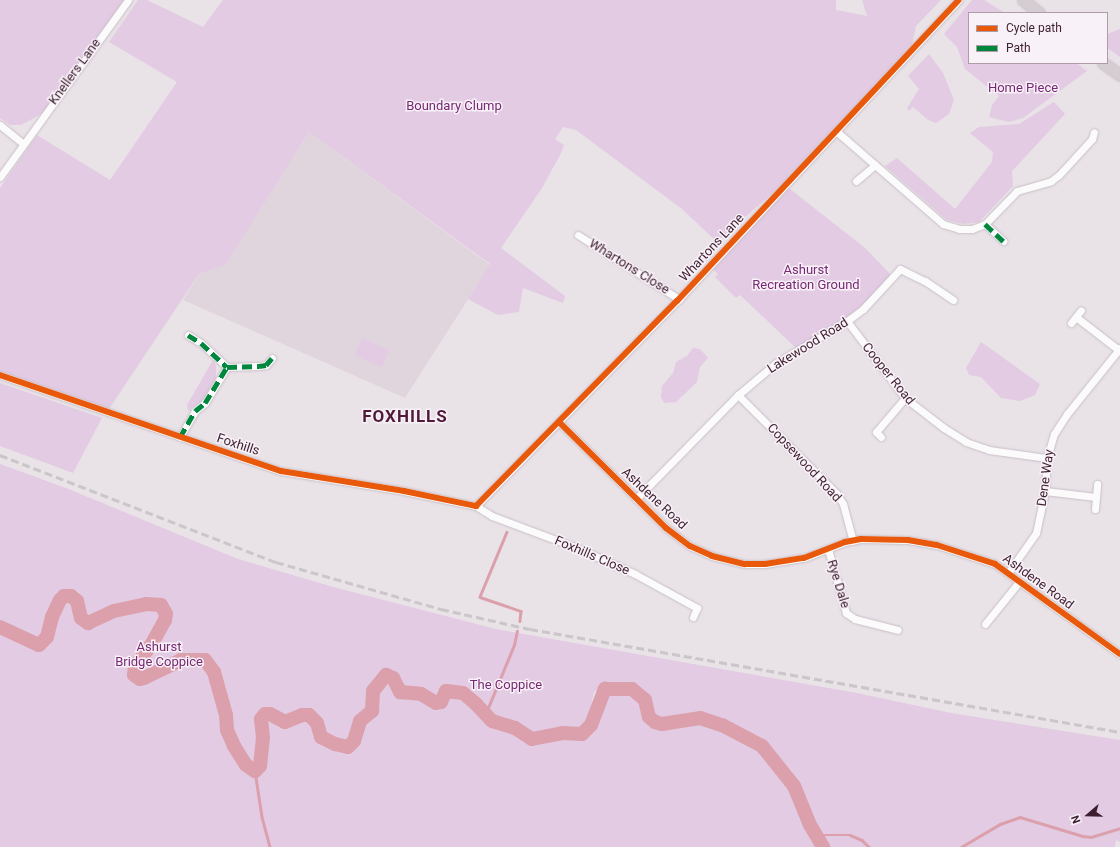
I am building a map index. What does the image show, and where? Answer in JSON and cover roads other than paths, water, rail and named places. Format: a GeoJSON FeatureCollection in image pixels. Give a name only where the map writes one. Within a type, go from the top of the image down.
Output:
{"type":"FeatureCollection","features":[{"type":"Feature","properties":{"kind":"main road"},"geometry":{"type":"LineString","coordinates":[[1023,0],[1039,12]]}},
{"type":"Feature","properties":{"kind":"main road"},"geometry":{"type":"LineString","coordinates":[[1104,64],[1120,75]]}},
{"type":"Feature","properties":{"kind":"street","name":"Knellers Lane"},"geometry":{"type":"LineString","coordinates":[[0,177],[22,143],[128,0]]}},
{"type":"Feature","properties":{"kind":"street","name":"Whartons Lane"},"geometry":{"type":"LineString","coordinates":[[476,506],[560,423],[679,299],[959,0]]}},
{"type":"Feature","properties":{"kind":"street"},"geometry":{"type":"LineString","coordinates":[[0,125],[22,143]]}},
{"type":"Feature","properties":{"kind":"street"},"geometry":{"type":"LineString","coordinates":[[836,131],[943,224],[959,229],[972,229],[985,224],[1017,191],[1051,181],[1059,175],[1092,139],[1094,132]]}},
{"type":"Feature","properties":{"kind":"street"},"geometry":{"type":"LineString","coordinates":[[856,181],[875,165]]}},
{"type":"Feature","properties":{"kind":"street"},"geometry":{"type":"LineString","coordinates":[[985,224],[1003,241]]}},
{"type":"Feature","properties":{"kind":"street","name":"Whartons Close"},"geometry":{"type":"LineString","coordinates":[[578,235],[679,299]]}},
{"type":"Feature","properties":{"kind":"street","name":"Lakewood Road"},"geometry":{"type":"LineString","coordinates":[[636,499],[738,395],[776,363],[847,321],[863,309],[900,269],[925,281],[953,300]]}},
{"type":"Feature","properties":{"kind":"street"},"geometry":{"type":"LineString","coordinates":[[1071,323],[1081,310]]}},
{"type":"Feature","properties":{"kind":"street"},"geometry":{"type":"LineString","coordinates":[[1076,317],[1120,349]]}},
{"type":"Feature","properties":{"kind":"street","name":"Cooper Road"},"geometry":{"type":"LineString","coordinates":[[847,321],[906,398],[944,428],[966,442],[994,451],[1047,458]]}},
{"type":"Feature","properties":{"kind":"street"},"geometry":{"type":"LineString","coordinates":[[188,335],[201,343],[227,367],[266,365],[272,358]]}},
{"type":"Feature","properties":{"kind":"street","name":"Dene Way"},"geometry":{"type":"LineString","coordinates":[[1008,573],[1036,533],[1045,491],[1047,458],[1060,423],[1120,349]]}},
{"type":"Feature","properties":{"kind":"street"},"geometry":{"type":"LineString","coordinates":[[180,437],[195,410],[205,403],[227,367]]}},
{"type":"Feature","properties":{"kind":"street","name":"Foxhills"},"geometry":{"type":"LineString","coordinates":[[0,375],[283,471],[404,491],[476,506]]}},
{"type":"Feature","properties":{"kind":"street","name":"Copsewood Road"},"geometry":{"type":"LineString","coordinates":[[738,395],[836,494],[843,504],[853,540]]}},
{"type":"Feature","properties":{"kind":"street"},"geometry":{"type":"LineString","coordinates":[[876,433],[906,398]]}},
{"type":"Feature","properties":{"kind":"street","name":"Ashdene Road"},"geometry":{"type":"LineString","coordinates":[[560,423],[636,499],[684,541],[724,560],[745,564],[772,563],[804,558],[853,540],[908,540],[937,544],[977,557],[1008,573],[1120,654]]}},
{"type":"Feature","properties":{"kind":"street"},"geometry":{"type":"LineString","coordinates":[[1095,509],[1097,484]]}},
{"type":"Feature","properties":{"kind":"street"},"geometry":{"type":"LineString","coordinates":[[1045,491],[1096,497]]}},
{"type":"Feature","properties":{"kind":"street","name":"Foxhills Close"},"geometry":{"type":"LineString","coordinates":[[476,506],[492,516],[575,547],[635,574],[697,608],[693,617]]}},
{"type":"Feature","properties":{"kind":"street","name":"Rye Dale"},"geometry":{"type":"LineString","coordinates":[[828,549],[846,613],[855,619],[898,630]]}},
{"type":"Feature","properties":{"kind":"street"},"geometry":{"type":"LineString","coordinates":[[986,624],[1019,582]]}},
{"type":"Feature","properties":{"kind":"waterway"},"geometry":{"type":"LineString","coordinates":[[507,532],[480,597],[521,611],[520,621]]}},
{"type":"Feature","properties":{"kind":"waterway"},"geometry":{"type":"LineString","coordinates":[[0,627],[39,645],[47,637],[52,617],[60,600],[64,596],[71,596],[77,601],[81,618],[88,623],[114,611],[146,604],[161,605],[166,614],[165,620],[151,645],[135,666],[134,675],[140,679],[181,660],[205,660],[214,672],[226,715],[227,730],[234,746],[246,765],[255,771],[260,766],[263,738],[261,719],[265,714],[270,714],[285,722],[302,715],[309,715],[317,723],[321,737],[335,744],[348,747],[354,741],[360,721],[372,711],[373,691],[386,675],[393,678],[400,692],[421,694],[436,703],[441,702],[446,691],[463,693],[492,721],[515,728],[532,739],[562,733],[582,734],[591,725],[605,689],[632,689],[645,700],[649,717],[655,722],[662,724],[700,718],[722,725],[762,746],[794,786],[810,825],[823,847]]}},
{"type":"Feature","properties":{"kind":"waterway"},"geometry":{"type":"LineString","coordinates":[[485,715],[514,645],[517,631]]}},
{"type":"Feature","properties":{"kind":"waterway"},"geometry":{"type":"LineString","coordinates":[[255,771],[262,817],[270,847]]}},
{"type":"Feature","properties":{"kind":"waterway"},"geometry":{"type":"LineString","coordinates":[[961,847],[1000,824],[1020,817],[1083,836],[1091,837],[1120,828]]}},
{"type":"Feature","properties":{"kind":"waterway"},"geometry":{"type":"LineString","coordinates":[[818,835],[850,835],[862,840],[869,847]]}},
{"type":"Feature","properties":{"kind":"railway"},"geometry":{"type":"LineString","coordinates":[[0,455],[276,562],[441,609],[530,629],[1120,732]]}},
{"type":"Feature","properties":{"kind":"district","name":"FOXHILLS"},"geometry":{"type":"Point","coordinates":[405,417]}},
{"type":"Feature","properties":{"kind":"park label","name":"Home Piece"},"geometry":{"type":"Point","coordinates":[1023,88]}},
{"type":"Feature","properties":{"kind":"park label","name":"Boundary Clump"},"geometry":{"type":"Point","coordinates":[454,106]}},
{"type":"Feature","properties":{"kind":"park label","name":"Ashurst Recreation Ground"},"geometry":{"type":"Point","coordinates":[806,278]}},
{"type":"Feature","properties":{"kind":"park label","name":"Ashurst Bridge Coppice"},"geometry":{"type":"Point","coordinates":[159,656]}},
{"type":"Feature","properties":{"kind":"park label","name":"The Coppice"},"geometry":{"type":"Point","coordinates":[506,685]}}]}
